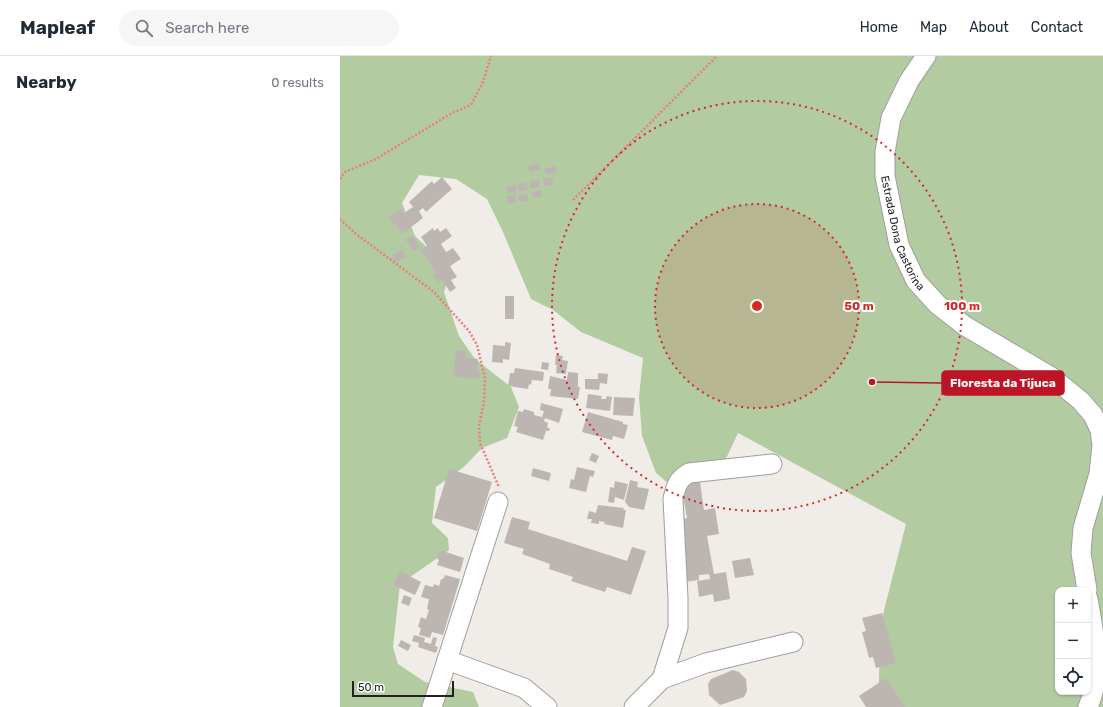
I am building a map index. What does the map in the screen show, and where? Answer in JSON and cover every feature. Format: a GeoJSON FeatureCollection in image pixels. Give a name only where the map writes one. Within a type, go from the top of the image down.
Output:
{"type":"FeatureCollection","features":[{"type":"Feature","properties":{"kind":"street","name":"Estrada Dona Castorina"},"geometry":{"type":"LineString","coordinates":[[926,56],[909,81],[891,118],[885,152],[885,176],[899,245],[916,281],[938,305],[965,326],[1053,378],[1082,401],[1093,415],[1100,430],[1102,445],[1099,474],[1083,528],[1081,553],[1087,587]]}},
{"type":"Feature","properties":{"kind":"street"},"geometry":{"type":"LineString","coordinates":[[662,679],[678,628],[673,499],[675,488],[680,478],[689,473],[772,464]]}},
{"type":"Feature","properties":{"kind":"street"},"geometry":{"type":"LineString","coordinates":[[432,707],[498,502]]}},
{"type":"Feature","properties":{"kind":"street"},"geometry":{"type":"LineString","coordinates":[[1088,707],[1091,702],[1097,673],[1095,642],[1091,617]]}},
{"type":"Feature","properties":{"kind":"street"},"geometry":{"type":"LineString","coordinates":[[634,707],[662,679],[706,663],[793,642]]}},
{"type":"Feature","properties":{"kind":"street"},"geometry":{"type":"LineString","coordinates":[[447,660],[524,688],[548,707]]}},
{"type":"Feature","properties":{"kind":"path"},"geometry":{"type":"LineString","coordinates":[[340,179],[345,172],[376,159],[452,113],[471,105],[483,82],[491,56]]}},
{"type":"Feature","properties":{"kind":"path"},"geometry":{"type":"LineString","coordinates":[[573,200],[717,56]]}},
{"type":"Feature","properties":{"kind":"path"},"geometry":{"type":"LineString","coordinates":[[340,218],[361,238],[434,292],[469,331],[477,345],[485,378],[484,403],[479,425],[480,443],[499,488],[498,502]]}},
{"type":"Feature","properties":{"kind":"green space"},"geometry":{"type":"Polygon","coordinates":[[[340,56],[1103,56],[1103,707],[878,707],[881,622],[906,524],[738,433],[723,465],[675,489],[656,473],[642,436],[639,397],[643,358],[581,332],[553,310],[531,299],[503,232],[487,199],[456,179],[419,175],[402,203],[415,236],[451,270],[444,292],[459,336],[475,359],[511,387],[519,407],[507,438],[482,448],[464,467],[436,487],[432,523],[448,538],[449,550],[400,584],[393,647],[398,664],[425,682],[473,692],[479,707],[340,707],[340,56]]]}},
{"type":"Feature","properties":{"kind":"building"},"geometry":{"type":"Polygon","coordinates":[[[539,163],[541,169],[530,172],[528,166],[539,163]]]}},
{"type":"Feature","properties":{"kind":"building"},"geometry":{"type":"Polygon","coordinates":[[[556,166],[557,172],[546,175],[544,169],[556,166]]]}},
{"type":"Feature","properties":{"kind":"building"},"geometry":{"type":"Polygon","coordinates":[[[442,177],[452,189],[426,212],[423,208],[419,211],[423,218],[402,234],[396,224],[394,226],[389,217],[401,209],[404,213],[413,207],[409,202],[432,181],[434,184],[442,177]]]}},
{"type":"Feature","properties":{"kind":"building"},"geometry":{"type":"Polygon","coordinates":[[[552,177],[553,184],[544,186],[543,179],[552,177]]]}},
{"type":"Feature","properties":{"kind":"building"},"geometry":{"type":"Polygon","coordinates":[[[539,180],[540,187],[531,188],[530,181],[539,180]]]}},
{"type":"Feature","properties":{"kind":"building"},"geometry":{"type":"Polygon","coordinates":[[[527,183],[528,190],[519,191],[518,184],[527,183]]]}},
{"type":"Feature","properties":{"kind":"building"},"geometry":{"type":"Polygon","coordinates":[[[516,185],[517,192],[508,193],[507,186],[516,185]]]}},
{"type":"Feature","properties":{"kind":"building"},"geometry":{"type":"Polygon","coordinates":[[[541,190],[542,197],[533,198],[532,192],[541,190]]]}},
{"type":"Feature","properties":{"kind":"building"},"geometry":{"type":"Polygon","coordinates":[[[527,194],[528,201],[519,202],[518,195],[527,194]]]}},
{"type":"Feature","properties":{"kind":"building"},"geometry":{"type":"Polygon","coordinates":[[[515,195],[516,202],[508,204],[506,197],[515,195]]]}},
{"type":"Feature","properties":{"kind":"building"},"geometry":{"type":"Polygon","coordinates":[[[433,228],[434,231],[438,228],[440,232],[446,228],[452,236],[441,244],[446,252],[453,248],[461,259],[450,266],[457,277],[451,280],[456,288],[450,292],[442,280],[438,282],[433,275],[436,272],[421,250],[427,246],[421,237],[433,228]]]}},
{"type":"Feature","properties":{"kind":"building"},"geometry":{"type":"Polygon","coordinates":[[[413,236],[420,247],[413,251],[406,240],[413,236]]]}},
{"type":"Feature","properties":{"kind":"building"},"geometry":{"type":"Polygon","coordinates":[[[402,250],[406,257],[395,263],[391,256],[402,250]]]}},
{"type":"Feature","properties":{"kind":"building"},"geometry":{"type":"Polygon","coordinates":[[[505,296],[514,296],[514,319],[505,319],[505,296]]]}},
{"type":"Feature","properties":{"kind":"building"},"geometry":{"type":"Polygon","coordinates":[[[505,342],[511,343],[509,360],[503,359],[503,363],[492,362],[493,345],[505,346],[505,342]]]}},
{"type":"Feature","properties":{"kind":"building"},"geometry":{"type":"Polygon","coordinates":[[[456,350],[466,352],[465,357],[478,359],[477,371],[480,371],[479,378],[476,379],[453,376],[456,350]]]}},
{"type":"Feature","properties":{"kind":"building"},"geometry":{"type":"Polygon","coordinates":[[[556,355],[563,356],[562,360],[568,361],[566,374],[556,373],[556,355]]]}},
{"type":"Feature","properties":{"kind":"building"},"geometry":{"type":"Polygon","coordinates":[[[542,362],[549,363],[548,370],[541,369],[542,362]]]}},
{"type":"Feature","properties":{"kind":"building"},"geometry":{"type":"Polygon","coordinates":[[[515,368],[544,372],[543,381],[532,380],[528,389],[508,386],[510,373],[514,373],[515,368]]]}},
{"type":"Feature","properties":{"kind":"building"},"geometry":{"type":"Polygon","coordinates":[[[568,372],[578,373],[578,387],[580,387],[578,399],[550,396],[551,389],[548,389],[550,376],[567,380],[568,372]]]}},
{"type":"Feature","properties":{"kind":"building"},"geometry":{"type":"Polygon","coordinates":[[[598,373],[608,374],[607,384],[600,383],[599,390],[585,389],[585,379],[598,379],[598,373]]]}},
{"type":"Feature","properties":{"kind":"building"},"geometry":{"type":"Polygon","coordinates":[[[588,394],[602,396],[601,399],[606,399],[607,396],[612,397],[610,411],[586,408],[588,394]]]}},
{"type":"Feature","properties":{"kind":"building"},"geometry":{"type":"Polygon","coordinates":[[[614,397],[635,398],[633,416],[613,415],[614,397]]]}},
{"type":"Feature","properties":{"kind":"building"},"geometry":{"type":"Polygon","coordinates":[[[541,403],[563,409],[559,423],[545,418],[544,421],[548,423],[547,428],[550,428],[549,431],[546,431],[543,440],[516,432],[518,427],[514,426],[518,411],[523,412],[524,409],[534,412],[534,415],[542,417],[544,411],[540,410],[541,403]]]}},
{"type":"Feature","properties":{"kind":"building"},"geometry":{"type":"Polygon","coordinates":[[[588,412],[623,422],[623,424],[628,425],[624,439],[613,436],[612,440],[582,432],[588,412]]]}},
{"type":"Feature","properties":{"kind":"building"},"geometry":{"type":"Polygon","coordinates":[[[592,453],[599,456],[596,463],[589,460],[592,453]]]}},
{"type":"Feature","properties":{"kind":"building"},"geometry":{"type":"Polygon","coordinates":[[[577,467],[595,471],[593,477],[590,476],[586,492],[569,488],[571,479],[574,480],[577,467]]]}},
{"type":"Feature","properties":{"kind":"building"},"geometry":{"type":"Polygon","coordinates":[[[533,468],[551,473],[549,481],[531,476],[533,468]]]}},
{"type":"Feature","properties":{"kind":"building"},"geometry":{"type":"Polygon","coordinates":[[[449,469],[492,482],[477,531],[434,518],[449,469]]]}},
{"type":"Feature","properties":{"kind":"building"},"geometry":{"type":"Polygon","coordinates":[[[630,480],[638,482],[637,487],[649,489],[644,510],[629,507],[625,502],[630,480]]]}},
{"type":"Feature","properties":{"kind":"building"},"geometry":{"type":"Polygon","coordinates":[[[615,481],[628,484],[624,500],[615,497],[614,503],[608,502],[610,487],[614,488],[615,481]]]}},
{"type":"Feature","properties":{"kind":"building"},"geometry":{"type":"Polygon","coordinates":[[[700,482],[704,510],[715,508],[719,534],[707,536],[714,574],[726,572],[730,599],[714,602],[713,594],[699,597],[697,581],[710,579],[709,574],[699,575],[699,580],[684,582],[676,520],[687,518],[681,485],[700,482]]]}},
{"type":"Feature","properties":{"kind":"building"},"geometry":{"type":"Polygon","coordinates":[[[598,505],[624,508],[623,510],[626,510],[623,528],[604,524],[605,522],[599,521],[599,524],[591,523],[592,519],[587,519],[589,511],[596,513],[598,505]]]}},
{"type":"Feature","properties":{"kind":"building"},"geometry":{"type":"Polygon","coordinates":[[[512,517],[530,522],[528,529],[627,561],[632,547],[646,551],[631,595],[607,587],[605,592],[571,581],[573,577],[549,569],[550,564],[522,554],[524,549],[504,543],[512,517]]]}},
{"type":"Feature","properties":{"kind":"building"},"geometry":{"type":"Polygon","coordinates":[[[439,551],[464,558],[460,572],[437,565],[439,560],[437,559],[439,551]]]}},
{"type":"Feature","properties":{"kind":"building"},"geometry":{"type":"Polygon","coordinates":[[[750,558],[754,575],[735,578],[732,561],[750,558]]]}},
{"type":"Feature","properties":{"kind":"building"},"geometry":{"type":"Polygon","coordinates":[[[400,571],[421,582],[415,595],[393,585],[400,571]]]}},
{"type":"Feature","properties":{"kind":"building"},"geometry":{"type":"Polygon","coordinates":[[[445,575],[460,579],[443,635],[432,632],[430,638],[419,635],[421,628],[418,627],[421,617],[426,619],[429,610],[427,609],[429,599],[421,597],[425,585],[433,587],[434,584],[439,586],[441,579],[443,579],[445,575]]]}},
{"type":"Feature","properties":{"kind":"building"},"geometry":{"type":"Polygon","coordinates":[[[404,595],[412,598],[409,606],[401,603],[404,595]]]}},
{"type":"Feature","properties":{"kind":"building"},"geometry":{"type":"Polygon","coordinates":[[[882,613],[896,663],[876,668],[873,657],[869,658],[862,632],[866,631],[862,618],[882,613]]]}},
{"type":"Feature","properties":{"kind":"building"},"geometry":{"type":"Polygon","coordinates":[[[414,635],[425,638],[424,642],[431,644],[433,637],[437,638],[435,646],[438,647],[436,653],[418,647],[419,643],[412,641],[414,635]]]}},
{"type":"Feature","properties":{"kind":"building"},"geometry":{"type":"Polygon","coordinates":[[[401,640],[411,645],[408,651],[398,646],[401,640]]]}},
{"type":"Feature","properties":{"kind":"building"},"geometry":{"type":"Polygon","coordinates":[[[733,670],[739,672],[746,679],[747,691],[744,697],[720,705],[709,695],[708,684],[711,679],[733,670]]]}},
{"type":"Feature","properties":{"kind":"building"},"geometry":{"type":"Polygon","coordinates":[[[886,678],[905,707],[866,707],[859,696],[886,678]]]}},
{"type":"Feature","properties":{"kind":"place","name":"Floresta da Tijuca"},"geometry":{"type":"Point","coordinates":[872,382]}}]}
